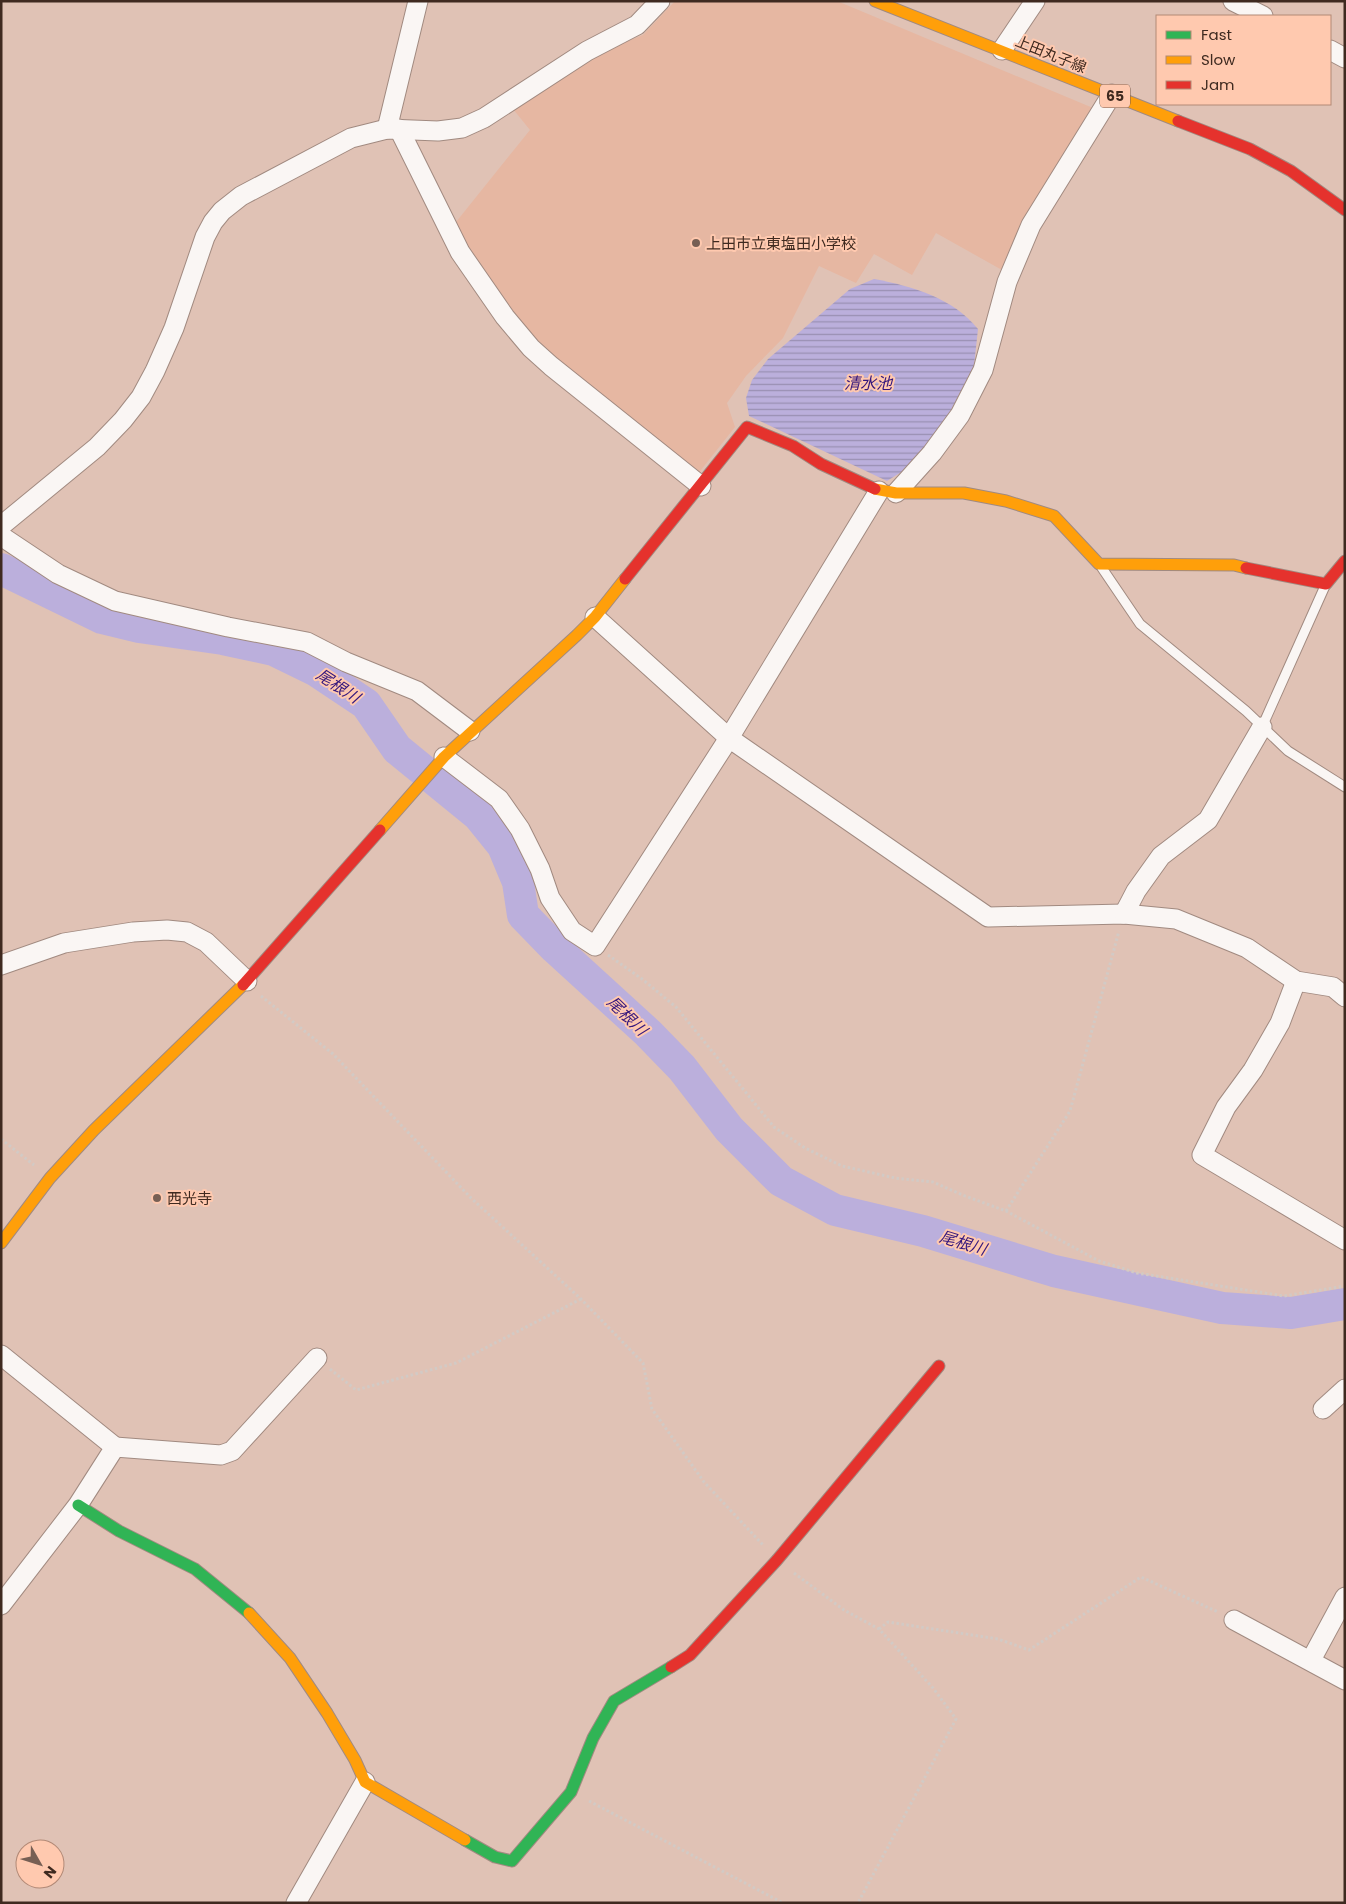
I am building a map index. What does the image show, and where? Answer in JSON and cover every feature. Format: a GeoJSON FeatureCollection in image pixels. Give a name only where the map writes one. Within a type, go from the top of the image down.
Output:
{"type":"FeatureCollection","features":[{"type":"Feature","properties":{"kind":"street"},"geometry":{"type":"LineString","coordinates":[[418,1],[393,129],[460,252],[505,317],[531,348],[701,486]]}},
{"type":"Feature","properties":{"kind":"street"},"geometry":{"type":"LineString","coordinates":[[1,526],[97,446],[123,420],[140,397],[155,371],[174,328],[205,237],[222,211],[241,196],[351,138],[393,129],[438,131],[462,128],[484,118],[586,51],[637,25],[660,1]]}},
{"type":"Feature","properties":{"kind":"street","name":"上田丸子線"},"geometry":{"type":"LineString","coordinates":[[875,1],[1250,149],[1290,171],[1345,210]]}},
{"type":"Feature","properties":{"kind":"street"},"geometry":{"type":"LineString","coordinates":[[1002,50],[1035,1]]}},
{"type":"Feature","properties":{"kind":"street"},"geometry":{"type":"LineString","coordinates":[[1233,1],[1261,15]]}},
{"type":"Feature","properties":{"kind":"street"},"geometry":{"type":"LineString","coordinates":[[1331,51],[1345,58]]}},
{"type":"Feature","properties":{"kind":"street"},"geometry":{"type":"LineString","coordinates":[[440,762],[499,799],[520,830],[540,869],[550,898],[572,931],[595,946],[887,492],[932,454],[960,415],[982,370],[1007,282],[1031,225],[1112,94]]}},
{"type":"Feature","properties":{"kind":"street"},"geometry":{"type":"LineString","coordinates":[[1,1243],[50,1178],[94,1130],[247,981],[440,762],[470,731],[567,646],[595,617],[747,427],[793,446],[821,464],[887,492],[964,493],[1006,501],[1054,516],[1099,564],[1234,564],[1326,584],[1345,561]]}},
{"type":"Feature","properties":{"kind":"street"},"geometry":{"type":"LineString","coordinates":[[1,536],[58,574],[115,601],[228,627],[307,642],[346,662],[417,691],[470,731]]}},
{"type":"Feature","properties":{"kind":"street"},"geometry":{"type":"LineString","coordinates":[[595,617],[729,738],[988,917],[1124,914],[1176,919],[1247,948],[1296,981],[1332,987],[1345,997]]}},
{"type":"Feature","properties":{"kind":"street"},"geometry":{"type":"LineString","coordinates":[[1124,914],[1136,891],[1161,856],[1208,820],[1262,727]]}},
{"type":"Feature","properties":{"kind":"street"},"geometry":{"type":"LineString","coordinates":[[1,965],[64,943],[133,932],[167,930],[188,932],[206,942],[247,981]]}},
{"type":"Feature","properties":{"kind":"street"},"geometry":{"type":"LineString","coordinates":[[1296,981],[1280,1023],[1253,1070],[1226,1107],[1202,1154],[1345,1240]]}},
{"type":"Feature","properties":{"kind":"street"},"geometry":{"type":"LineString","coordinates":[[1,1355],[115,1447],[221,1455],[232,1451],[317,1358]]}},
{"type":"Feature","properties":{"kind":"street"},"geometry":{"type":"LineString","coordinates":[[78,1504],[119,1530],[195,1569],[247,1611],[290,1658],[328,1713],[355,1760],[365,1782],[495,1857],[512,1861],[571,1792],[593,1738],[614,1701],[690,1655],[777,1560],[939,1366]]}},
{"type":"Feature","properties":{"kind":"street"},"geometry":{"type":"LineString","coordinates":[[1323,1409],[1345,1389]]}},
{"type":"Feature","properties":{"kind":"street"},"geometry":{"type":"LineString","coordinates":[[1,1605],[78,1504],[115,1447]]}},
{"type":"Feature","properties":{"kind":"street"},"geometry":{"type":"LineString","coordinates":[[1311,1660],[1345,1597]]}},
{"type":"Feature","properties":{"kind":"street"},"geometry":{"type":"LineString","coordinates":[[1234,1620],[1345,1680]]}},
{"type":"Feature","properties":{"kind":"street"},"geometry":{"type":"LineString","coordinates":[[296,1903],[365,1782]]}},
{"type":"Feature","properties":{"kind":"lane"},"geometry":{"type":"LineString","coordinates":[[1099,564],[1140,624],[1246,711],[1288,751],[1345,787]]}},
{"type":"Feature","properties":{"kind":"lane"},"geometry":{"type":"LineString","coordinates":[[1262,727],[1326,584]]}},
{"type":"Feature","properties":{"kind":"path"},"geometry":{"type":"LineString","coordinates":[[1006,1211],[1070,1111],[1124,914]]}},
{"type":"Feature","properties":{"kind":"path"},"geometry":{"type":"LineString","coordinates":[[595,946],[676,1007],[774,1127],[805,1148],[842,1166],[895,1178],[933,1182],[1006,1211],[1099,1261],[1137,1274],[1284,1296],[1345,1286]]}},
{"type":"Feature","properties":{"kind":"path"},"geometry":{"type":"LineString","coordinates":[[247,981],[262,997],[334,1054],[472,1198],[581,1299],[643,1363],[652,1409],[704,1482],[777,1560],[844,1610],[879,1629],[933,1688],[956,1719],[858,1903]]}},
{"type":"Feature","properties":{"kind":"path"},"geometry":{"type":"LineString","coordinates":[[1,1140],[50,1178]]}},
{"type":"Feature","properties":{"kind":"path"},"geometry":{"type":"LineString","coordinates":[[317,1358],[356,1390],[456,1363],[581,1299]]}},
{"type":"Feature","properties":{"kind":"path"},"geometry":{"type":"LineString","coordinates":[[879,1629],[888,1622],[998,1639],[1029,1650],[1141,1577],[1234,1620]]}},
{"type":"Feature","properties":{"kind":"path"},"geometry":{"type":"LineString","coordinates":[[571,1792],[783,1903]]}},
{"type":"Feature","properties":{"kind":"shaded area","name":"上田市立東塩田小学校"},"geometry":{"type":"Polygon","coordinates":[[[675,1],[837,1],[1093,108],[1002,270],[936,233],[912,275],[874,254],[856,283],[819,266],[783,338],[746,376],[727,403],[735,427],[697,475],[535,344],[452,227],[530,130],[513,109],[588,57],[643,35],[675,1]]]}},
{"type":"Feature","properties":{"kind":"water","name":"清水池"},"geometry":{"type":"Polygon","coordinates":[[[874,279],[903,285],[944,301],[968,318],[978,329],[974,366],[951,410],[925,448],[903,471],[887,481],[749,416],[746,398],[752,380],[768,359],[850,289],[874,279]]]}},
{"type":"Feature","properties":{"kind":"waterway","name":"尾根川"},"geometry":{"type":"LineString","coordinates":[[1,569],[102,618],[139,627],[223,639],[274,650],[315,670],[366,704],[397,749],[478,815],[503,846],[518,882],[523,915],[555,948],[648,1033],[682,1068],[729,1129],[781,1181],[835,1210],[923,1231],[1054,1271],[1222,1308],[1291,1313],[1345,1304]]}},
{"type":"Feature","properties":{"kind":"traffic: fast"},"geometry":{"type":"LineString","coordinates":[[78,1505],[119,1531],[195,1569],[249,1613]]}},
{"type":"Feature","properties":{"kind":"traffic: fast"},"geometry":{"type":"LineString","coordinates":[[465,1840],[495,1857],[512,1861],[571,1792],[593,1738],[614,1701],[671,1667]]}},
{"type":"Feature","properties":{"kind":"traffic: slow"},"geometry":{"type":"LineString","coordinates":[[875,1],[1178,121]]}},
{"type":"Feature","properties":{"kind":"traffic: slow"},"geometry":{"type":"LineString","coordinates":[[875,489],[896,493],[964,493],[1006,501],[1054,516],[1099,564],[1234,565],[1246,568]]}},
{"type":"Feature","properties":{"kind":"traffic: slow"},"geometry":{"type":"LineString","coordinates":[[380,830],[444,757],[577,635],[595,617],[625,579]]}},
{"type":"Feature","properties":{"kind":"traffic: slow"},"geometry":{"type":"LineString","coordinates":[[1,1243],[50,1178],[94,1130],[243,985]]}},
{"type":"Feature","properties":{"kind":"traffic: slow"},"geometry":{"type":"LineString","coordinates":[[249,1613],[290,1658],[327,1713],[355,1760],[365,1782],[465,1840]]}},
{"type":"Feature","properties":{"kind":"traffic: jam"},"geometry":{"type":"LineString","coordinates":[[1178,121],[1250,149],[1291,171],[1345,210]]}},
{"type":"Feature","properties":{"kind":"traffic: jam"},"geometry":{"type":"LineString","coordinates":[[625,579],[747,427],[793,446],[821,464],[875,489]]}},
{"type":"Feature","properties":{"kind":"traffic: jam"},"geometry":{"type":"LineString","coordinates":[[1246,568],[1326,584],[1345,561]]}},
{"type":"Feature","properties":{"kind":"traffic: jam"},"geometry":{"type":"LineString","coordinates":[[243,985],[380,830]]}},
{"type":"Feature","properties":{"kind":"traffic: jam"},"geometry":{"type":"LineString","coordinates":[[671,1667],[690,1655],[777,1560],[939,1366]]}},
{"type":"Feature","properties":{"kind":"place","name":"上田市立東塩田小学校"},"geometry":{"type":"Point","coordinates":[696,243]}},
{"type":"Feature","properties":{"kind":"place","name":"西光寺"},"geometry":{"type":"Point","coordinates":[157,1198]}}]}
